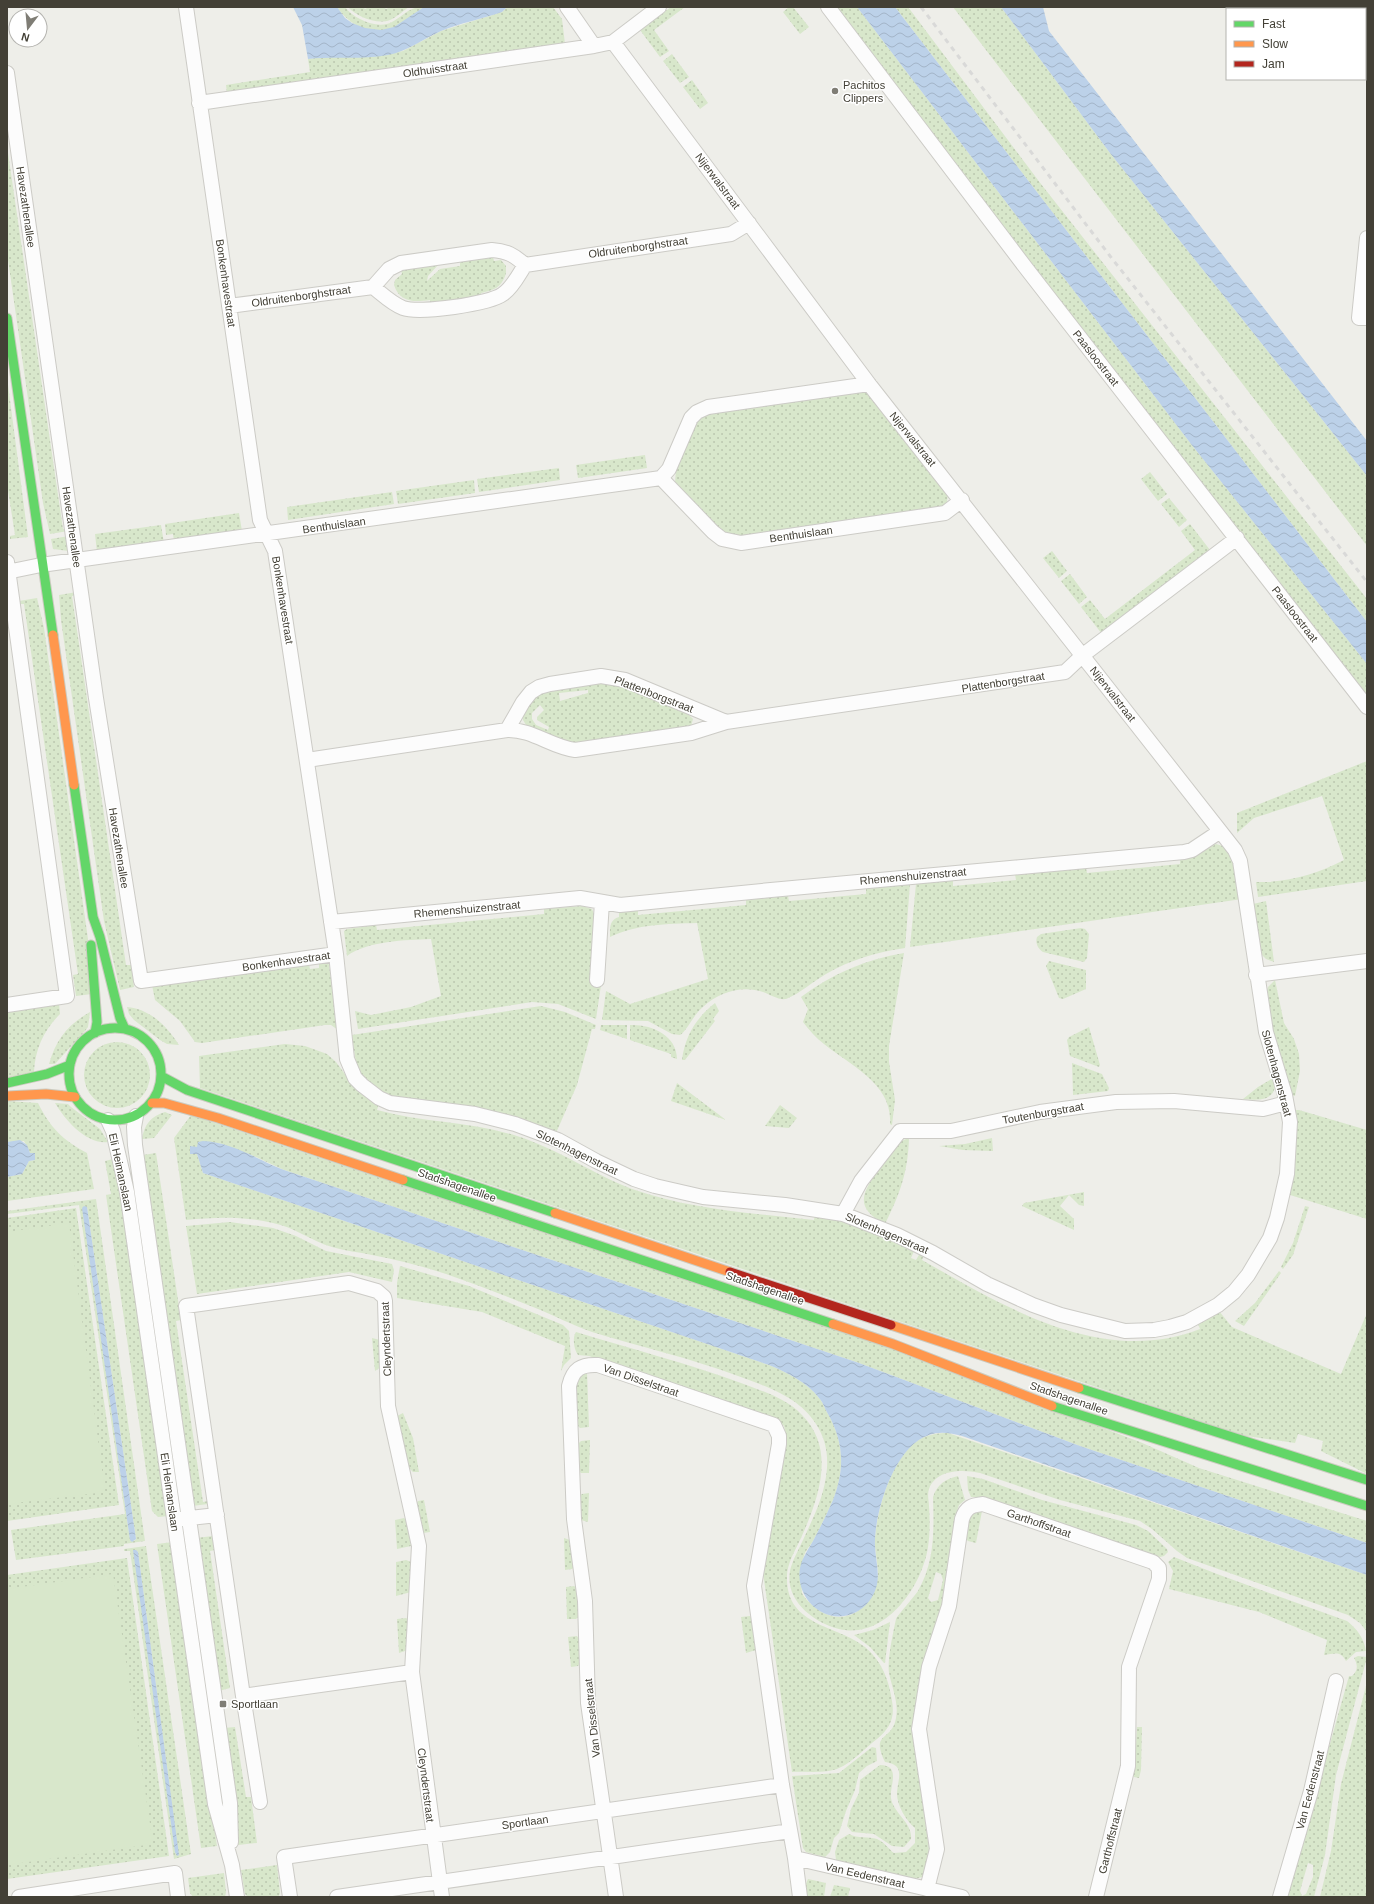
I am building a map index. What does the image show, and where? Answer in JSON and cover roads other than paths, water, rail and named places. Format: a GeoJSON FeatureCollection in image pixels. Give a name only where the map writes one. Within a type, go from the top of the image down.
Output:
{"type":"FeatureCollection","features":[{"type":"Feature","properties":{"kind":"main road"},"geometry":{"type":"LineString","coordinates":[[7,318],[31,481],[41,565],[93,917],[100,937],[120,1018],[125,1029]]}},
{"type":"Feature","properties":{"kind":"main road"},"geometry":{"type":"LineString","coordinates":[[93,917],[90,938],[97,1022],[95,1033]]}},
{"type":"Feature","properties":{"kind":"main road"},"geometry":{"type":"LineString","coordinates":[[110,1028],[125,1029],[140,1036],[152,1046],[159,1060],[161,1076],[159,1090],[152,1103],[136,1116],[122,1120],[108,1120],[89,1112],[75,1097],[70,1081],[70,1065],[79,1046],[95,1033],[110,1028]]}},
{"type":"Feature","properties":{"kind":"main road"},"geometry":{"type":"LineString","coordinates":[[7,1083],[43,1076],[59,1071],[70,1065]]}},
{"type":"Feature","properties":{"kind":"main road","name":"Stadshagenallee"},"geometry":{"type":"LineString","coordinates":[[161,1076],[171,1083],[187,1090],[1093,1392],[1367,1480]]}},
{"type":"Feature","properties":{"kind":"main road"},"geometry":{"type":"LineString","coordinates":[[7,1096],[46,1094],[75,1097]]}},
{"type":"Feature","properties":{"kind":"main road","name":"Stadshagenallee"},"geometry":{"type":"LineString","coordinates":[[152,1103],[164,1103],[182,1107],[233,1123],[893,1344],[1048,1404],[1367,1506]]}},
{"type":"Feature","properties":{"kind":"street","name":"Bonkenhavestraat"},"geometry":{"type":"LineString","coordinates":[[140,981],[336,954],[275,551],[260,520],[186,7]]}},
{"type":"Feature","properties":{"kind":"street"},"geometry":{"type":"LineString","coordinates":[[567,7],[594,46]]}},
{"type":"Feature","properties":{"kind":"street","name":"Oldhuisstraat"},"geometry":{"type":"LineString","coordinates":[[199,103],[594,46],[613,42],[659,7]]}},
{"type":"Feature","properties":{"kind":"street","name":"Paasloostraat"},"geometry":{"type":"LineString","coordinates":[[828,7],[1026,268],[1367,707]]}},
{"type":"Feature","properties":{"kind":"street","name":"Nijerwalstraat"},"geometry":{"type":"LineString","coordinates":[[613,42],[869,384],[962,500],[1219,832]]}},
{"type":"Feature","properties":{"kind":"street","name":"Havezathenallee"},"geometry":{"type":"LineString","coordinates":[[7,73],[76,560],[140,981]]}},
{"type":"Feature","properties":{"kind":"street","name":"Oldruitenborghstraat"},"geometry":{"type":"LineString","coordinates":[[525,265],[731,234],[749,223]]}},
{"type":"Feature","properties":{"kind":"street"},"geometry":{"type":"LineString","coordinates":[[1367,238],[1359,318],[1367,318]]}},
{"type":"Feature","properties":{"kind":"street"},"geometry":{"type":"LineString","coordinates":[[492,250],[505,251],[515,255],[525,265],[508,290],[502,296],[486,301],[432,310],[416,311],[401,307],[373,287],[389,269],[401,263],[492,250]]}},
{"type":"Feature","properties":{"kind":"street","name":"Oldruitenborghstraat"},"geometry":{"type":"LineString","coordinates":[[229,306],[373,287]]}},
{"type":"Feature","properties":{"kind":"street"},"geometry":{"type":"LineString","coordinates":[[661,478],[669,469],[691,418],[697,412],[708,407],[869,384]]}},
{"type":"Feature","properties":{"kind":"street","name":"Benthuislaan"},"geometry":{"type":"LineString","coordinates":[[7,569],[268,534],[661,478],[713,532],[722,539],[741,543],[945,513],[962,500]]}},
{"type":"Feature","properties":{"kind":"street","name":"Plattenborgstraat"},"geometry":{"type":"LineString","coordinates":[[307,760],[507,730],[524,731],[562,747],[575,750],[691,733],[726,722],[1065,672],[1083,656],[1237,538]]}},
{"type":"Feature","properties":{"kind":"street"},"geometry":{"type":"LineString","coordinates":[[7,569],[67,996],[7,1005]]}},
{"type":"Feature","properties":{"kind":"street","name":"Plattenborgstraat"},"geometry":{"type":"LineString","coordinates":[[507,730],[523,702],[531,692],[539,687],[601,676],[625,680],[726,722]]}},
{"type":"Feature","properties":{"kind":"street","name":"Rhemenshuizenstraat"},"geometry":{"type":"LineString","coordinates":[[331,922],[580,898],[620,905],[1184,852],[1192,850],[1219,832]]}},
{"type":"Feature","properties":{"kind":"street","name":"Slotenhagenstraat"},"geometry":{"type":"LineString","coordinates":[[336,954],[347,1059],[355,1078],[379,1098],[401,1105],[475,1114],[515,1124],[558,1140],[596,1161],[634,1179],[655,1186],[703,1197],[785,1205],[843,1214],[897,1235],[933,1253],[993,1287],[1061,1315],[1125,1331],[1154,1330],[1187,1322],[1218,1305],[1234,1292],[1248,1275],[1263,1252],[1277,1218],[1287,1174],[1290,1122],[1266,1032],[1256,975],[1243,874],[1240,861],[1235,850],[1219,832]]}},
{"type":"Feature","properties":{"kind":"street"},"geometry":{"type":"LineString","coordinates":[[597,980],[602,902]]}},
{"type":"Feature","properties":{"kind":"street"},"geometry":{"type":"LineString","coordinates":[[1256,975],[1367,961]]}},
{"type":"Feature","properties":{"kind":"street","name":"Toutenburgstraat"},"geometry":{"type":"LineString","coordinates":[[843,1214],[861,1181],[900,1131],[951,1131],[1040,1112],[1116,1102],[1174,1101],[1263,1109],[1286,1103]]}},
{"type":"Feature","properties":{"kind":"street","name":"Eli Heimanslaan"},"geometry":{"type":"LineString","coordinates":[[136,1116],[134,1127],[135,1145],[230,1803],[232,1865]]}},
{"type":"Feature","properties":{"kind":"street","name":"Eli Heimanslaan"},"geometry":{"type":"LineString","coordinates":[[108,1120],[113,1132],[127,1192],[215,1804],[232,1865],[237,1897]]}},
{"type":"Feature","properties":{"kind":"street","name":"Cleyndertstraat"},"geometry":{"type":"LineString","coordinates":[[260,1802],[186,1306],[349,1283],[381,1293],[385,1301],[388,1406],[419,1546],[412,1672],[432,1835],[442,1897]]}},
{"type":"Feature","properties":{"kind":"street","name":"Van Disselstraat"},"geometry":{"type":"LineString","coordinates":[[616,1897],[588,1703],[585,1601],[574,1519],[569,1386],[575,1370],[580,1366],[598,1365],[774,1425],[778,1430],[779,1444],[754,1586],[782,1785],[790,1831]]}},
{"type":"Feature","properties":{"kind":"street","name":"Garthoffstraat"},"geometry":{"type":"LineString","coordinates":[[927,1889],[937,1849],[919,1729],[929,1667],[950,1606],[962,1519],[964,1513],[971,1506],[983,1504],[1153,1562],[1159,1568],[1159,1579],[1129,1667],[1128,1766],[1096,1897]]}},
{"type":"Feature","properties":{"kind":"street"},"geometry":{"type":"LineString","coordinates":[[174,1520],[217,1515]]}},
{"type":"Feature","properties":{"kind":"street"},"geometry":{"type":"LineString","coordinates":[[243,1696],[412,1672]]}},
{"type":"Feature","properties":{"kind":"street","name":"Van Eedenstraat"},"geometry":{"type":"LineString","coordinates":[[1280,1897],[1311,1791],[1336,1681]]}},
{"type":"Feature","properties":{"kind":"street","name":"Sportlaan"},"geometry":{"type":"LineString","coordinates":[[290,1897],[284,1857],[782,1785]]}},
{"type":"Feature","properties":{"kind":"street"},"geometry":{"type":"LineString","coordinates":[[337,1897],[790,1831],[800,1897]]}},
{"type":"Feature","properties":{"kind":"street","name":"Van Eedenstraat"},"geometry":{"type":"LineString","coordinates":[[795,1858],[962,1897]]}},
{"type":"Feature","properties":{"kind":"street"},"geometry":{"type":"LineString","coordinates":[[26,1897],[175,1874],[178,1897]]}},
{"type":"Feature","properties":{"kind":"water"},"geometry":{"type":"Polygon","coordinates":[[[293,7],[337,7],[345,18],[352,23],[365,28],[381,30],[394,27],[424,7],[507,7],[502,12],[441,31],[409,48],[388,55],[308,59],[302,25],[293,7]]]}},
{"type":"Feature","properties":{"kind":"water"},"geometry":{"type":"Polygon","coordinates":[[[857,7],[895,7],[1367,622],[1367,664],[1191,444],[857,7]]]}},
{"type":"Feature","properties":{"kind":"water"},"geometry":{"type":"Polygon","coordinates":[[[1001,7],[1043,7],[1049,31],[1367,441],[1367,476],[1110,153],[1001,7]]]}},
{"type":"Feature","properties":{"kind":"water"},"geometry":{"type":"Polygon","coordinates":[[[20,1140],[27,1145],[30,1153],[35,1153],[35,1160],[29,1161],[22,1174],[7,1177],[7,1142],[20,1140]]]}},
{"type":"Feature","properties":{"kind":"water"},"geometry":{"type":"Polygon","coordinates":[[[198,1142],[214,1142],[235,1148],[284,1170],[859,1363],[1080,1446],[1367,1543],[1367,1575],[962,1436],[950,1433],[937,1433],[917,1441],[906,1452],[897,1465],[890,1480],[879,1512],[876,1527],[875,1546],[878,1576],[876,1588],[872,1597],[862,1608],[854,1613],[839,1616],[829,1615],[812,1605],[806,1597],[802,1588],[800,1568],[804,1557],[826,1516],[837,1489],[841,1467],[840,1446],[833,1425],[823,1404],[803,1383],[769,1365],[203,1173],[197,1154],[190,1154],[190,1146],[197,1147],[198,1142]]]}},
{"type":"Feature","properties":{"kind":"water"},"geometry":{"type":"Polygon","coordinates":[[[84,1206],[87,1207],[136,1539],[132,1542],[130,1540],[82,1208],[84,1206]]]}},
{"type":"Feature","properties":{"kind":"water"},"geometry":{"type":"Polygon","coordinates":[[[133,1550],[138,1552],[179,1855],[177,1856],[175,1852],[133,1550]]]}},
{"type":"Feature","properties":{"kind":"railway"},"geometry":{"type":"LineString","coordinates":[[921,7],[1110,256],[1367,582]]}},
{"type":"Feature","properties":{"kind":"place","name":"Pachitos Clippers"},"geometry":{"type":"Point","coordinates":[835,91]}},
{"type":"Feature","properties":{"kind":"place","name":"Sportlaan"},"geometry":{"type":"Point","coordinates":[223,1704]}}]}
